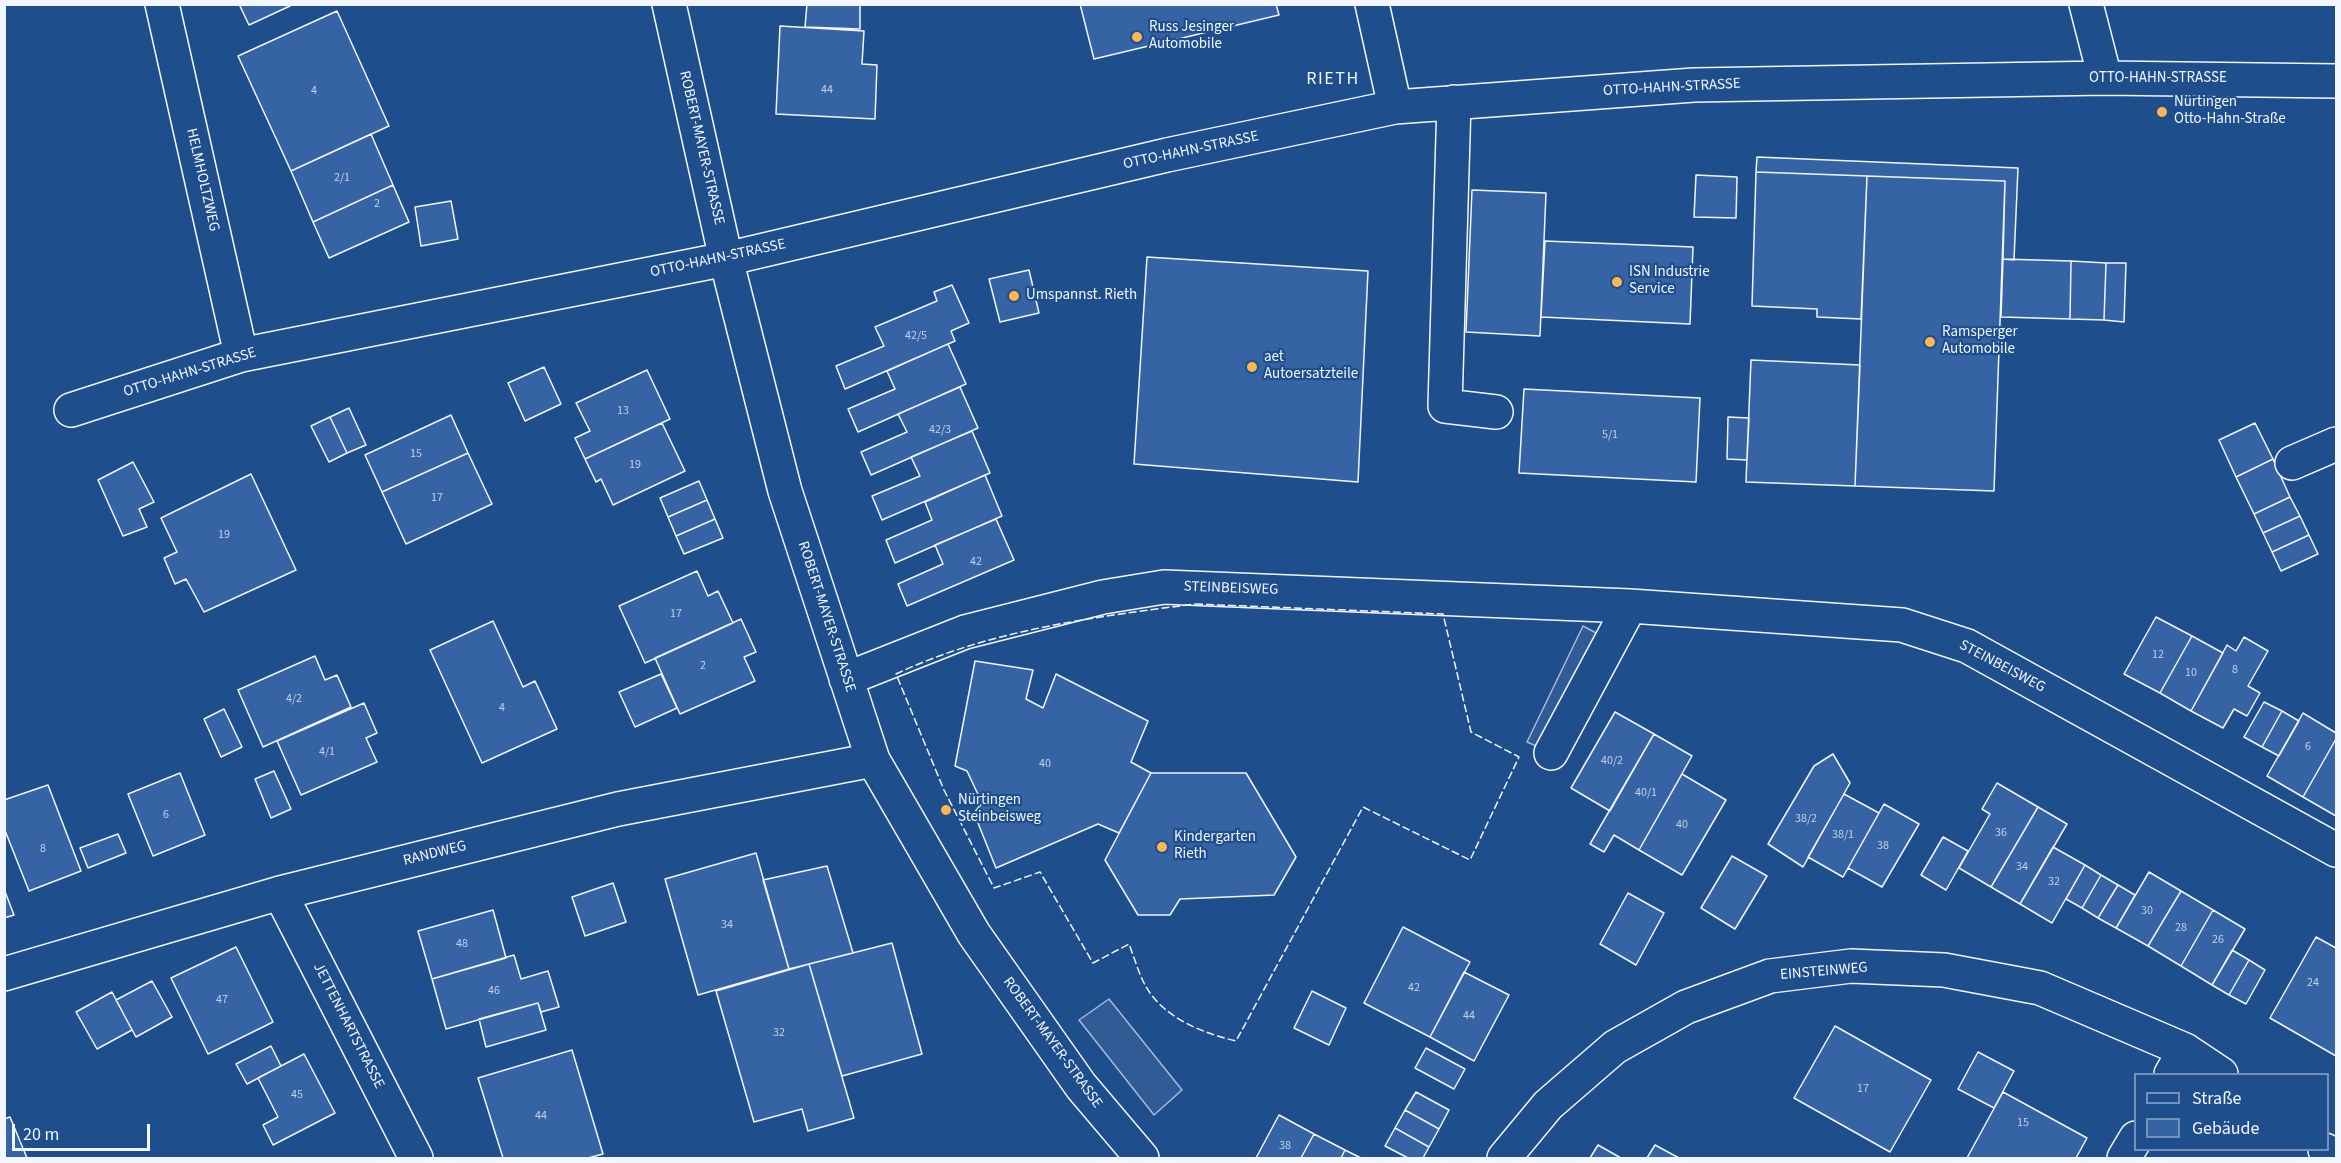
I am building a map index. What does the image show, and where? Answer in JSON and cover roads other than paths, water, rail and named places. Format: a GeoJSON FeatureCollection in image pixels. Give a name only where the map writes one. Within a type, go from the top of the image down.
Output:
{"type":"FeatureCollection","features":[{"type":"Feature","properties":{"kind":"street","name":"HELMHOLTZWEG"},"geometry":{"type":"LineString","coordinates":[[162,4],[241,356]]}},
{"type":"Feature","properties":{"kind":"street","name":"ROBERT-MAYER-STRASSE"},"geometry":{"type":"LineString","coordinates":[[669,4],[726,259],[785,491],[873,760],[974,934],[1081,1086],[1142,1158]]}},
{"type":"Feature","properties":{"kind":"street"},"geometry":{"type":"LineString","coordinates":[[1372,4],[1395,107]]}},
{"type":"Feature","properties":{"kind":"street"},"geometry":{"type":"LineString","coordinates":[[2086,4],[2105,78]]}},
{"type":"Feature","properties":{"kind":"street","name":"OTTO-HAHN-STRASSE"},"geometry":{"type":"LineString","coordinates":[[71,410],[241,356],[726,259],[1167,155],[1395,107],[1694,85],[2105,78],[2337,81]]}},
{"type":"Feature","properties":{"kind":"street"},"geometry":{"type":"LineString","coordinates":[[1454,102],[1445,406],[1496,412]]}},
{"type":"Feature","properties":{"kind":"street"},"geometry":{"type":"LineString","coordinates":[[2292,463],[2337,444]]}},
{"type":"Feature","properties":{"kind":"street","name":"STEINBEISWEG"},"geometry":{"type":"LineString","coordinates":[[846,679],[965,632],[1103,597],[1164,586],[1630,606],[1902,625],[1967,646],[2337,850]]}},
{"type":"Feature","properties":{"kind":"street"},"geometry":{"type":"LineString","coordinates":[[1551,753],[1630,606]]}},
{"type":"Feature","properties":{"kind":"street","name":"RANDWEG"},"geometry":{"type":"LineString","coordinates":[[4,974],[280,893],[618,809],[873,760]]}},
{"type":"Feature","properties":{"kind":"street","name":"JETTENHARTSTRASSE"},"geometry":{"type":"LineString","coordinates":[[280,893],[416,1158]]}},
{"type":"Feature","properties":{"kind":"street","name":"EINSTEINWEG"},"geometry":{"type":"LineString","coordinates":[[1504,1158],[1548,1105],[1615,1047],[1686,1007],[1770,976],[1851,966],[1944,970],[2040,988],[2178,1062],[2217,1073]]}},
{"type":"Feature","properties":{"kind":"street"},"geometry":{"type":"LineString","coordinates":[[2124,1158],[2134,1141]]}},
{"type":"Feature","properties":{"kind":"place","name":"Russ Jesinger Automobile"},"geometry":{"type":"Point","coordinates":[1137,37]}},
{"type":"Feature","properties":{"kind":"place","name":"Nürtingen Otto-Hahn-Straße"},"geometry":{"type":"Point","coordinates":[2162,112]}},
{"type":"Feature","properties":{"kind":"place","name":"ISN Industrie Service"},"geometry":{"type":"Point","coordinates":[1617,282]}},
{"type":"Feature","properties":{"kind":"place","name":"Umspannst. Rieth"},"geometry":{"type":"Point","coordinates":[1014,296]}},
{"type":"Feature","properties":{"kind":"place","name":"Ramsperger Automobile"},"geometry":{"type":"Point","coordinates":[1930,342]}},
{"type":"Feature","properties":{"kind":"place","name":"aet Autoersatzteile"},"geometry":{"type":"Point","coordinates":[1252,367]}},
{"type":"Feature","properties":{"kind":"place","name":"Nürtingen Steinbeisweg"},"geometry":{"type":"Point","coordinates":[946,810]}},
{"type":"Feature","properties":{"kind":"place","name":"Kindergarten Rieth"},"geometry":{"type":"Point","coordinates":[1162,847]}},
{"type":"Feature","properties":{"kind":"district","name":"RIETH"},"geometry":{"type":"Point","coordinates":[1333,80]}}]}
